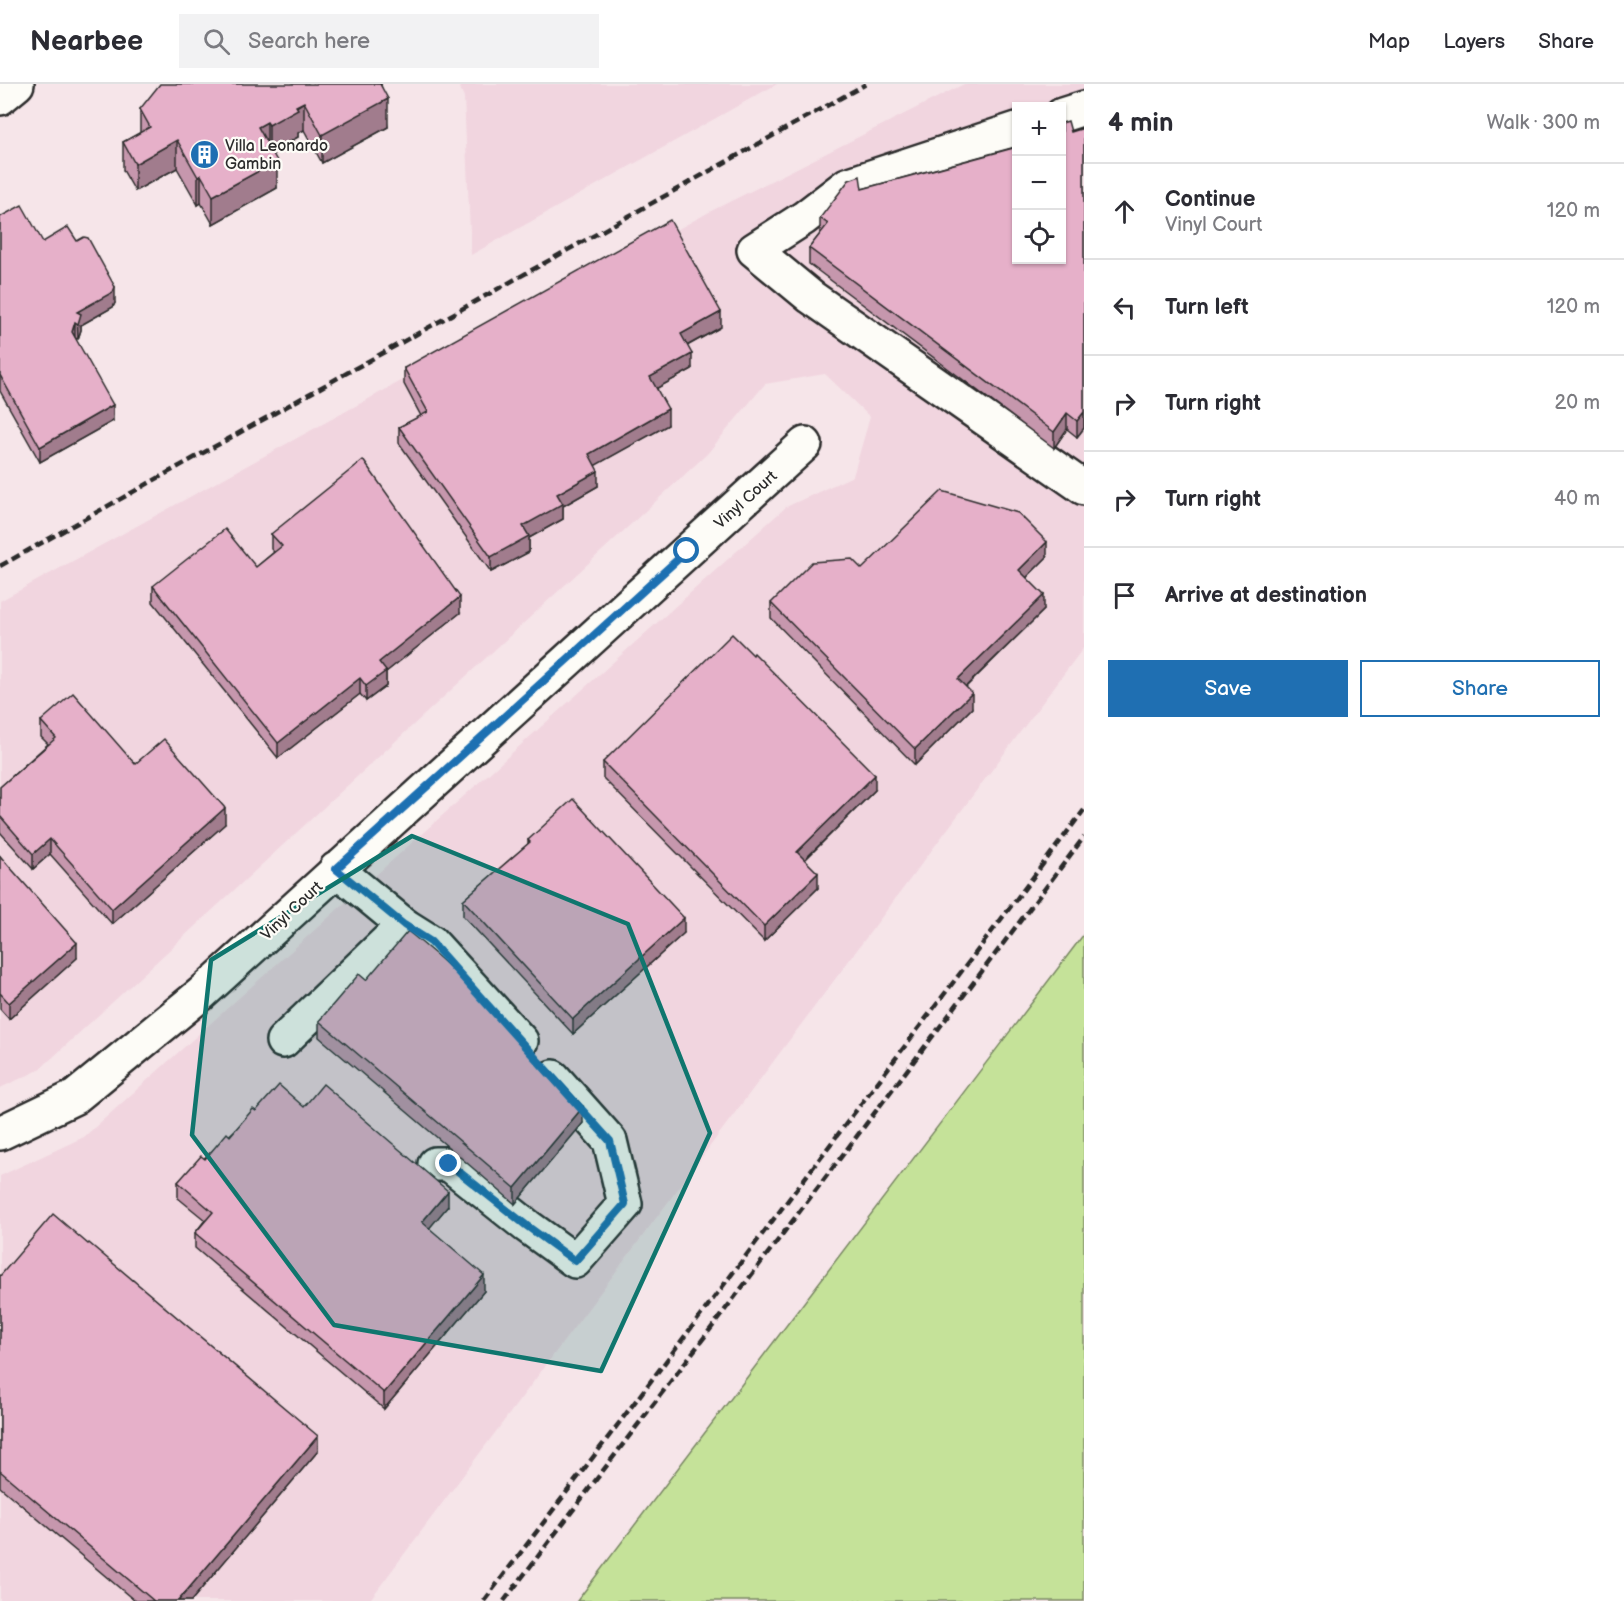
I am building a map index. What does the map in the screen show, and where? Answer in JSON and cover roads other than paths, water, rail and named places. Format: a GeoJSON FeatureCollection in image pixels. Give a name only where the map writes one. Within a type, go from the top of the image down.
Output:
{"type":"FeatureCollection","features":[{"type":"Feature","properties":{"kind":"street"},"geometry":{"type":"LineString","coordinates":[[0,98],[17,84]]}},
{"type":"Feature","properties":{"kind":"street"},"geometry":{"type":"LineString","coordinates":[[1066,114],[1084,108]]}},
{"type":"Feature","properties":{"kind":"street"},"geometry":{"type":"LineString","coordinates":[[1012,131],[847,184],[804,218],[754,250],[811,297],[1084,488]]}},
{"type":"Feature","properties":{"kind":"street","name":"Vinyl Court"},"geometry":{"type":"LineString","coordinates":[[0,1133],[75,1097],[201,993],[805,444]]}},
{"type":"Feature","properties":{"kind":"street"},"geometry":{"type":"LineString","coordinates":[[336,869],[404,925],[431,942],[610,1141],[625,1204],[575,1261],[449,1164],[435,1164]]}},
{"type":"Feature","properties":{"kind":"street"},"geometry":{"type":"LineString","coordinates":[[283,1041],[404,925]]}},
{"type":"Feature","properties":{"kind":"railway"},"geometry":{"type":"LineString","coordinates":[[0,566],[866,84]]}},
{"type":"Feature","properties":{"kind":"railway"},"geometry":{"type":"LineString","coordinates":[[484,1601],[1084,810]]}},
{"type":"Feature","properties":{"kind":"railway"},"geometry":{"type":"LineString","coordinates":[[504,1601],[1084,837]]}},
{"type":"Feature","properties":{"kind":"place","name":"Villa Leonardo Gambin"},"geometry":{"type":"Point","coordinates":[204,154]}}]}
